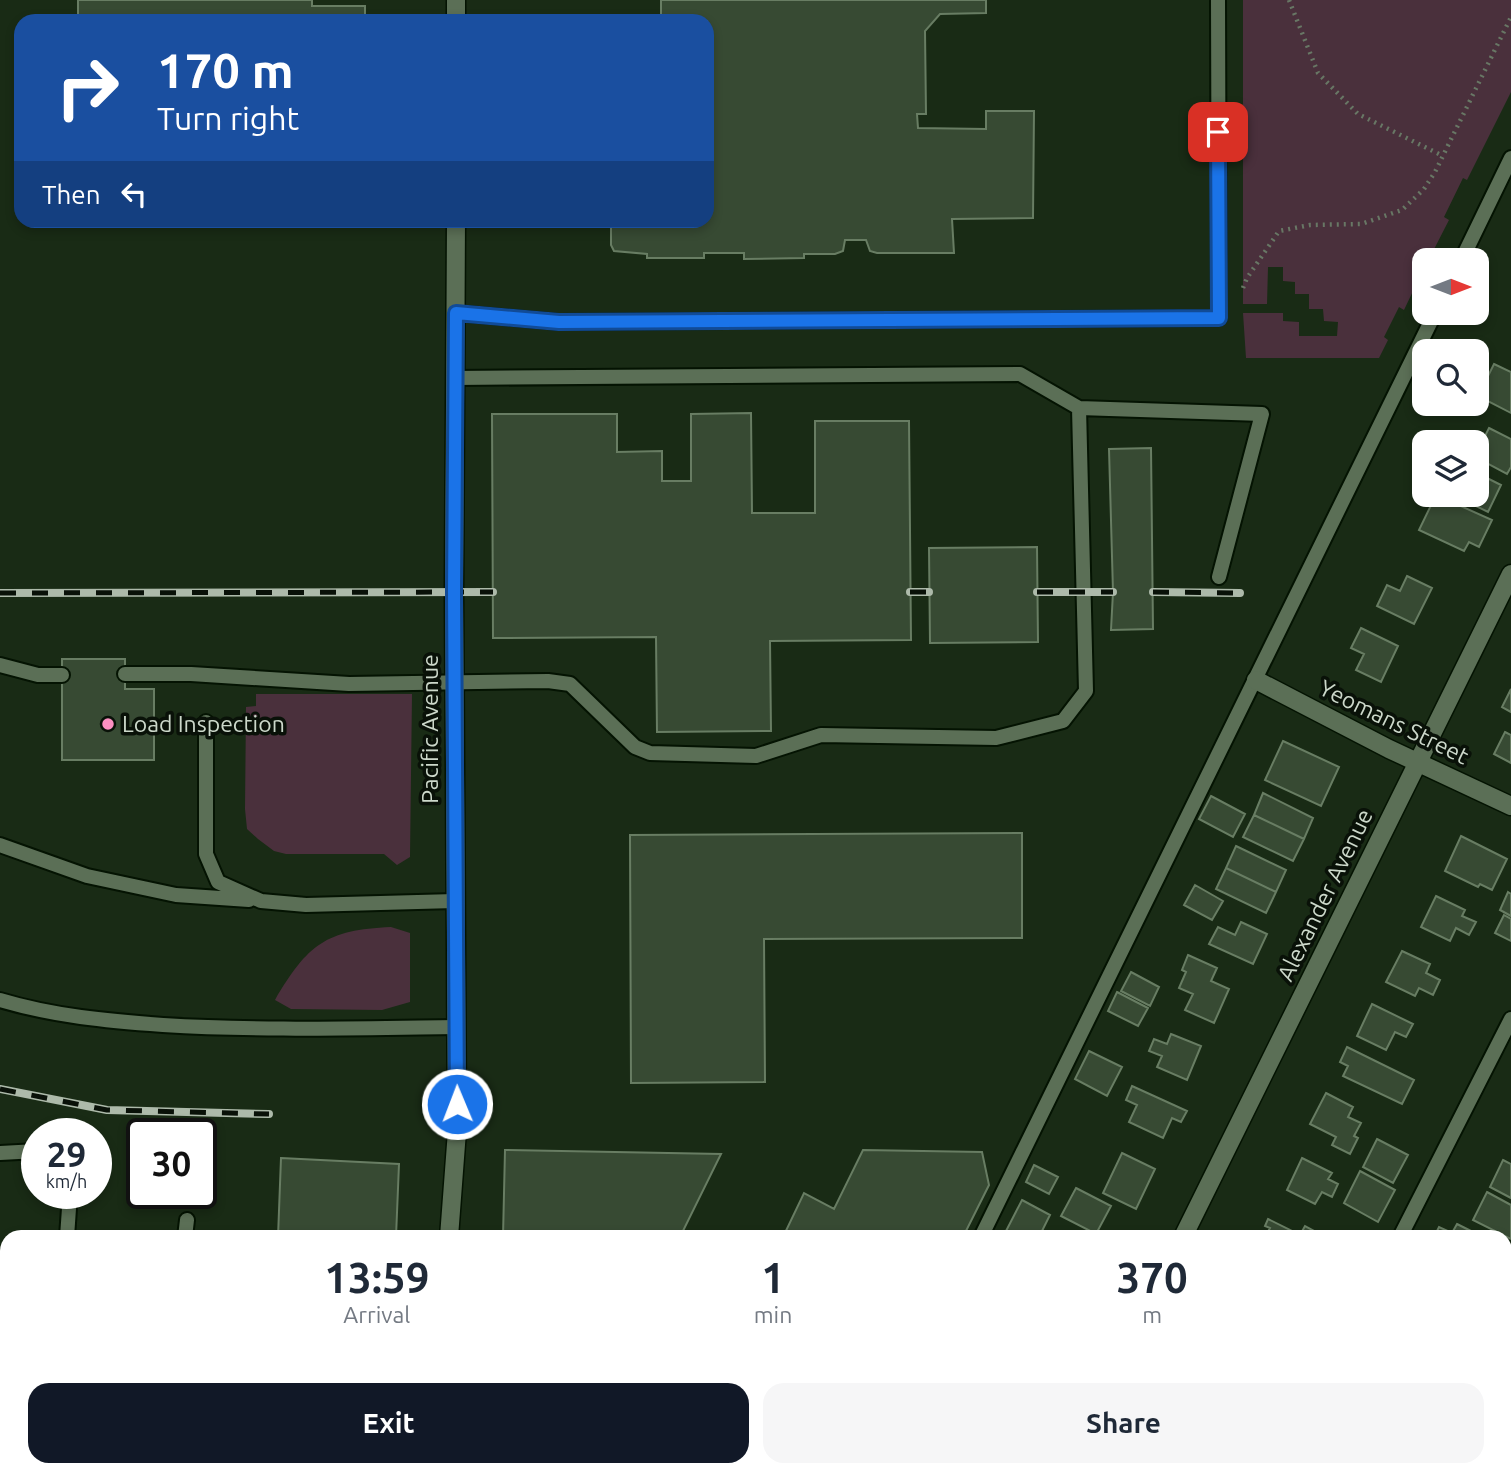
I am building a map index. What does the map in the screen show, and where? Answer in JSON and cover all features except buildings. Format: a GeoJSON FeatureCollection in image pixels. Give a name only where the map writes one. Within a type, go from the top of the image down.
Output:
{"type":"FeatureCollection","features":[{"type":"Feature","properties":{"kind":"street","name":"Pacific Avenue"},"geometry":{"type":"LineString","coordinates":[[450,1230],[457,1131],[454,684],[456,228]]}},
{"type":"Feature","properties":{"kind":"street","name":"Alexander Avenue"},"geometry":{"type":"LineString","coordinates":[[1186,1230],[1511,575]]}},
{"type":"Feature","properties":{"kind":"street","name":"Yeomans Street"},"geometry":{"type":"LineString","coordinates":[[1256,680],[1417,763],[1511,806]]}},
{"type":"Feature","properties":{"kind":"lane"},"geometry":{"type":"LineString","coordinates":[[456,313],[559,322],[1219,318],[1218,0]]}},
{"type":"Feature","properties":{"kind":"lane"},"geometry":{"type":"LineString","coordinates":[[1467,248],[1511,158]]}},
{"type":"Feature","properties":{"kind":"lane"},"geometry":{"type":"LineString","coordinates":[[984,1230],[1429,326]]}},
{"type":"Feature","properties":{"kind":"lane"},"geometry":{"type":"LineString","coordinates":[[455,378],[1020,374],[1079,408],[1262,414],[1219,577]]}},
{"type":"Feature","properties":{"kind":"lane"},"geometry":{"type":"LineString","coordinates":[[125,674],[191,674],[349,684],[548,681],[570,684],[635,747],[650,753],[757,756],[821,735],[996,738],[1063,721],[1086,691],[1079,408]]}},
{"type":"Feature","properties":{"kind":"lane"},"geometry":{"type":"LineString","coordinates":[[0,665],[38,675],[62,675]]}},
{"type":"Feature","properties":{"kind":"lane"},"geometry":{"type":"LineString","coordinates":[[206,722],[206,854],[218,882],[261,901]]}},
{"type":"Feature","properties":{"kind":"lane"},"geometry":{"type":"LineString","coordinates":[[0,845],[87,876],[176,895],[306,905],[455,901]]}},
{"type":"Feature","properties":{"kind":"lane"},"geometry":{"type":"LineString","coordinates":[[0,1000],[73,1017],[193,1027],[456,1027]]}},
{"type":"Feature","properties":{"kind":"lane"},"geometry":{"type":"LineString","coordinates":[[1404,1230],[1511,1019]]}},
{"type":"Feature","properties":{"kind":"lane"},"geometry":{"type":"LineString","coordinates":[[0,1153],[21,1152]]}},
{"type":"Feature","properties":{"kind":"lane"},"geometry":{"type":"LineString","coordinates":[[67,1230],[69,1209]]}},
{"type":"Feature","properties":{"kind":"lane"},"geometry":{"type":"LineString","coordinates":[[186,1230],[187,1220]]}},
{"type":"Feature","properties":{"kind":"path"},"geometry":{"type":"LineString","coordinates":[[1289,0],[1318,73],[1358,114],[1443,156]]}},
{"type":"Feature","properties":{"kind":"path"},"geometry":{"type":"LineString","coordinates":[[1219,318],[1236,302],[1247,278],[1279,231],[1310,225],[1361,224],[1402,209],[1424,189],[1511,18]]}},
{"type":"Feature","properties":{"kind":"shaded area"},"geometry":{"type":"Polygon","coordinates":[[[1243,0],[1511,0],[1511,92],[1467,180],[1463,178],[1444,217],[1449,220],[1435,248],[1412,248],[1412,293],[1404,310],[1399,307],[1384,337],[1388,340],[1379,358],[1246,358],[1243,313],[1283,313],[1283,321],[1299,322],[1299,336],[1337,336],[1338,322],[1324,321],[1323,309],[1309,309],[1309,294],[1295,294],[1295,282],[1283,281],[1283,267],[1268,267],[1267,304],[1243,304],[1243,0]]]}},
{"type":"Feature","properties":{"kind":"shaded area"},"geometry":{"type":"Polygon","coordinates":[[[256,694],[412,694],[410,857],[397,865],[384,854],[286,854],[274,851],[247,829],[246,707],[256,706],[256,694]]]}},
{"type":"Feature","properties":{"kind":"shaded area"},"geometry":{"type":"Polygon","coordinates":[[[391,927],[410,933],[410,1002],[382,1010],[291,1009],[275,1000],[298,965],[321,944],[350,932],[391,927]]]}},
{"type":"Feature","properties":{"kind":"railway"},"geometry":{"type":"LineString","coordinates":[[0,593],[493,592]]}},
{"type":"Feature","properties":{"kind":"railway"},"geometry":{"type":"LineString","coordinates":[[910,592],[929,592]]}},
{"type":"Feature","properties":{"kind":"railway"},"geometry":{"type":"LineString","coordinates":[[1037,592],[1113,592]]}},
{"type":"Feature","properties":{"kind":"railway"},"geometry":{"type":"LineString","coordinates":[[1153,592],[1240,593]]}},
{"type":"Feature","properties":{"kind":"railway"},"geometry":{"type":"LineString","coordinates":[[0,1089],[107,1110],[269,1114]]}},
{"type":"Feature","properties":{"kind":"place","name":"Load Inspection"},"geometry":{"type":"Point","coordinates":[108,724]}},
{"type":"Feature","properties":{"kind":"route"},"geometry":{"type":"LineString","coordinates":[[457,1104],[454,592],[456,313],[559,322],[1219,318],[1218,132]]}}]}
